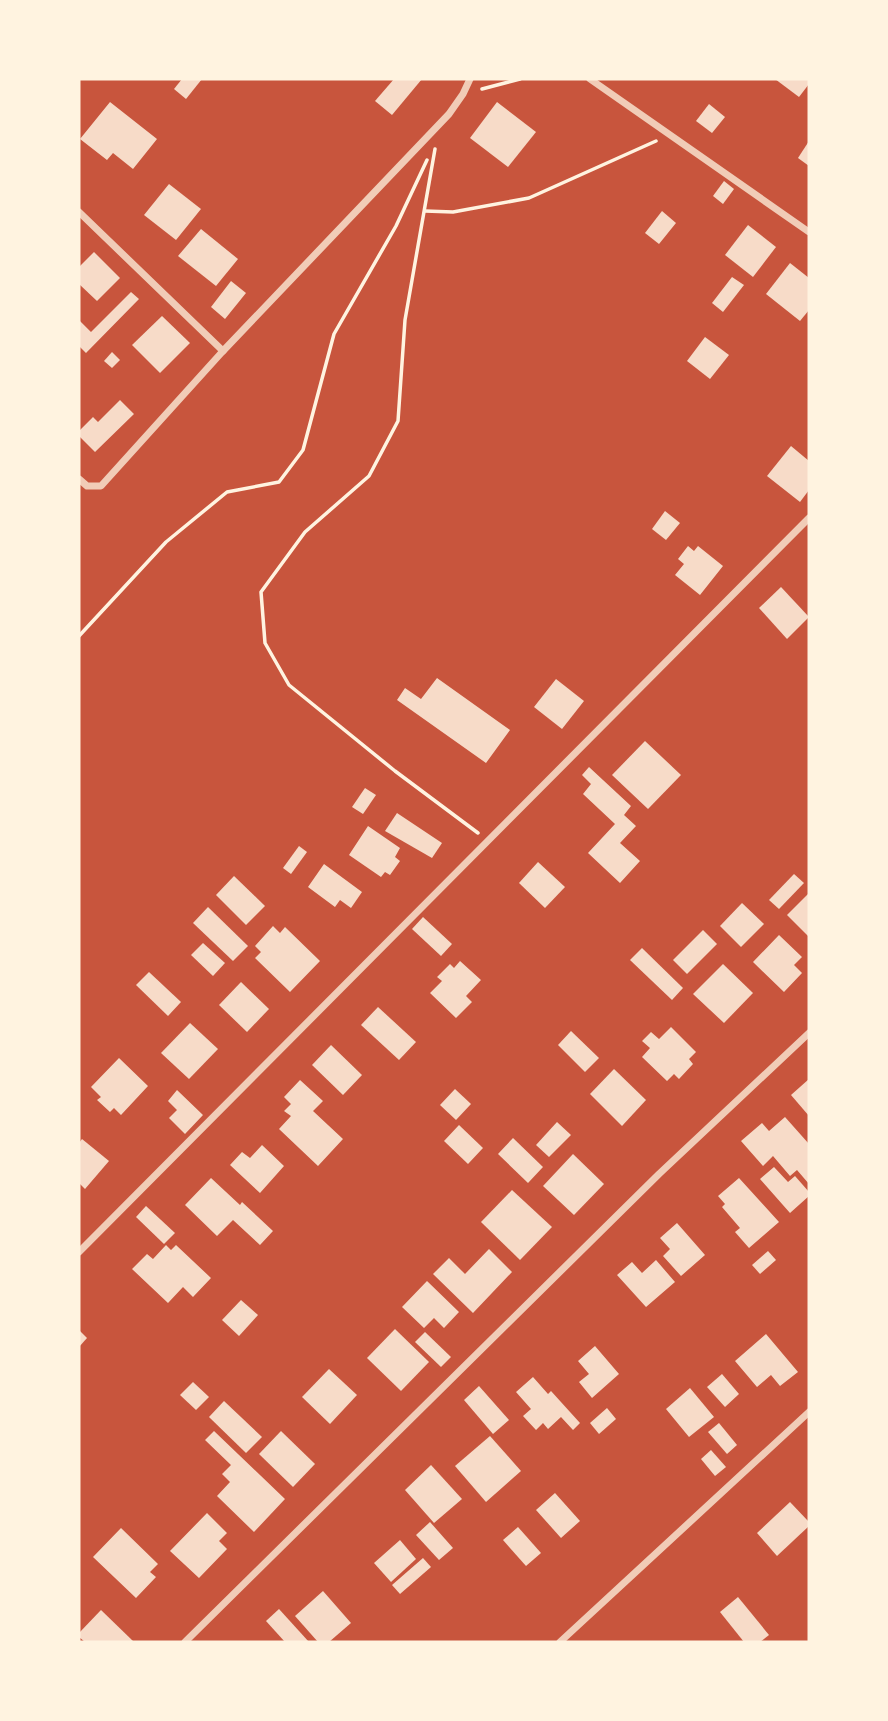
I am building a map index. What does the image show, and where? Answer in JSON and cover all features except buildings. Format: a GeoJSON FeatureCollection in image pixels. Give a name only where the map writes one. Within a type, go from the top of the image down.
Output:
{"type":"FeatureCollection","features":[{"type":"Feature","properties":{"kind":"street"},"geometry":{"type":"LineString","coordinates":[[79,479],[87,486],[102,486],[223,351],[449,114],[470,79]]}},
{"type":"Feature","properties":{"kind":"street"},"geometry":{"type":"LineString","coordinates":[[590,79],[809,232]]}},
{"type":"Feature","properties":{"kind":"street"},"geometry":{"type":"LineString","coordinates":[[79,212],[223,351]]}},
{"type":"Feature","properties":{"kind":"street"},"geometry":{"type":"LineString","coordinates":[[79,1252],[809,518]]}},
{"type":"Feature","properties":{"kind":"street"},"geometry":{"type":"LineString","coordinates":[[185,1642],[659,1174],[809,1032]]}},
{"type":"Feature","properties":{"kind":"street"},"geometry":{"type":"LineString","coordinates":[[560,1642],[809,1412]]}},
{"type":"Feature","properties":{"kind":"path"},"geometry":{"type":"LineString","coordinates":[[463,94],[520,79]]}},
{"type":"Feature","properties":{"kind":"path"},"geometry":{"type":"LineString","coordinates":[[424,211],[453,212],[529,198],[670,135]]}},
{"type":"Feature","properties":{"kind":"path"},"geometry":{"type":"LineString","coordinates":[[79,636],[166,541],[227,492],[279,482],[303,450],[334,334],[396,226],[436,141],[405,320],[398,421],[369,476],[305,532],[261,592],[265,643],[289,685],[395,771],[488,841]]}}]}
